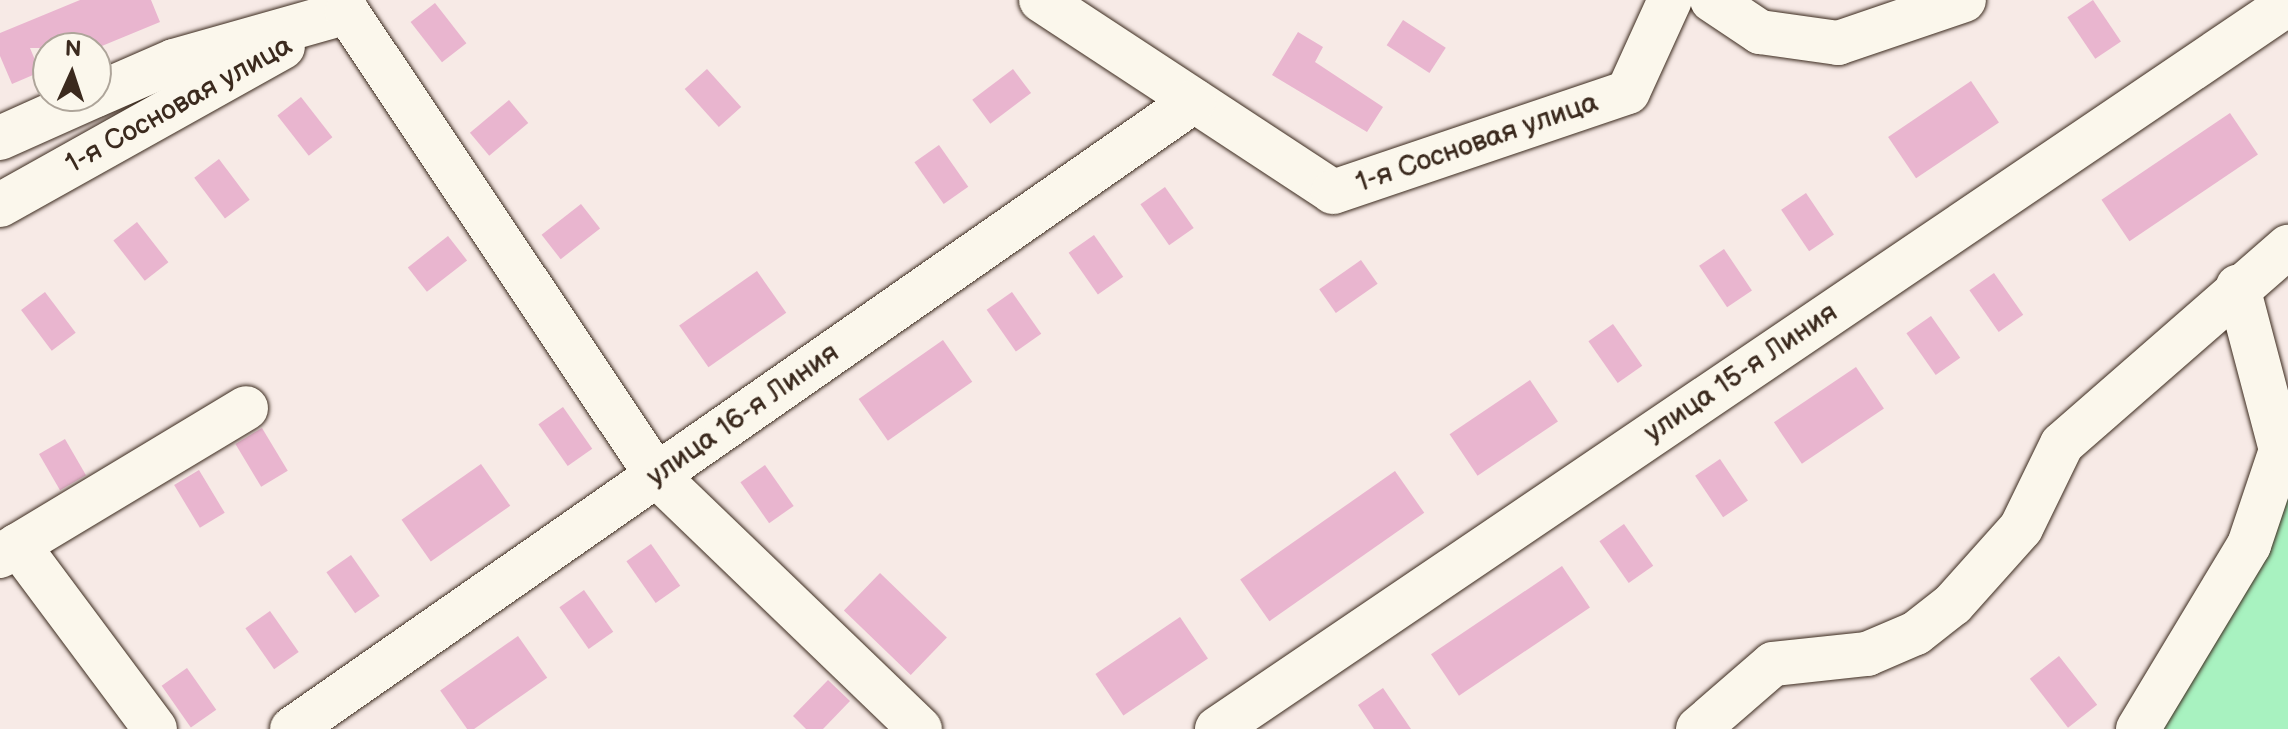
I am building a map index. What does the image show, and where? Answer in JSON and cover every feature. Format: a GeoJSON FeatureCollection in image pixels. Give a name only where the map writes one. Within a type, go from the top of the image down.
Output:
{"type":"FeatureCollection","features":[{"type":"Feature","properties":{"kind":"street","name":"1-я Сосновая улица"},"geometry":{"type":"LineString","coordinates":[[1041,0],[1333,192],[1628,92],[1670,0]]}},
{"type":"Feature","properties":{"kind":"street"},"geometry":{"type":"LineString","coordinates":[[1712,0],[1760,32],[1838,43],[1964,0]]}},
{"type":"Feature","properties":{"kind":"street","name":"1-я Сосновая улица"},"geometry":{"type":"LineString","coordinates":[[0,205],[344,6]]}},
{"type":"Feature","properties":{"kind":"street"},"geometry":{"type":"LineString","coordinates":[[112,88],[174,61],[344,6],[657,476],[920,729]]}},
{"type":"Feature","properties":{"kind":"street","name":"улица 15-я Линия"},"geometry":{"type":"LineString","coordinates":[[1217,729],[2274,7]]}},
{"type":"Feature","properties":{"kind":"street","name":"улица 16-я Линия"},"geometry":{"type":"LineString","coordinates":[[292,729],[1194,101]]}},
{"type":"Feature","properties":{"kind":"street"},"geometry":{"type":"LineString","coordinates":[[0,138],[59,112]]}},
{"type":"Feature","properties":{"kind":"street"},"geometry":{"type":"LineString","coordinates":[[1698,729],[1773,664],[1867,654],[1916,633],[1953,604],[2021,528],[2062,444],[2238,287],[2288,247]]}},
{"type":"Feature","properties":{"kind":"street"},"geometry":{"type":"LineString","coordinates":[[2138,729],[2249,545],[2281,450],[2238,287]]}},
{"type":"Feature","properties":{"kind":"street"},"geometry":{"type":"LineString","coordinates":[[155,729],[9,550],[246,408]]}},
{"type":"Feature","properties":{"kind":"green space"},"geometry":{"type":"Polygon","coordinates":[[[2288,496],[2288,729],[2157,729],[2288,496]]]}},
{"type":"Feature","properties":{"kind":"building"},"geometry":{"type":"Polygon","coordinates":[[[80,0],[151,0],[160,22],[112,42],[112,32],[32,32],[32,75],[12,84],[0,56],[0,33],[80,0]]]}},
{"type":"Feature","properties":{"kind":"building"},"geometry":{"type":"Polygon","coordinates":[[[2093,0],[2121,41],[2095,59],[2067,17],[2093,0]]]}},
{"type":"Feature","properties":{"kind":"building"},"geometry":{"type":"Polygon","coordinates":[[[435,3],[466,43],[442,62],[411,22],[435,3]]]}},
{"type":"Feature","properties":{"kind":"building"},"geometry":{"type":"Polygon","coordinates":[[[1403,20],[1446,48],[1429,73],[1387,45],[1403,20]]]}},
{"type":"Feature","properties":{"kind":"building"},"geometry":{"type":"Polygon","coordinates":[[[1298,32],[1323,47],[1315,62],[1383,107],[1367,132],[1272,75],[1298,32]]]}},
{"type":"Feature","properties":{"kind":"building"},"geometry":{"type":"Polygon","coordinates":[[[707,69],[741,107],[719,127],[685,89],[707,69]]]}},
{"type":"Feature","properties":{"kind":"building"},"geometry":{"type":"Polygon","coordinates":[[[1013,69],[1031,93],[990,124],[972,100],[1013,69]]]}},
{"type":"Feature","properties":{"kind":"building"},"geometry":{"type":"Polygon","coordinates":[[[1971,81],[1999,122],[1916,178],[1888,137],[1971,81]]]}},
{"type":"Feature","properties":{"kind":"building"},"geometry":{"type":"Polygon","coordinates":[[[301,97],[332,137],[309,156],[277,115],[301,97]]]}},
{"type":"Feature","properties":{"kind":"building"},"geometry":{"type":"Polygon","coordinates":[[[509,100],[528,123],[489,156],[470,133],[509,100]]]}},
{"type":"Feature","properties":{"kind":"building"},"geometry":{"type":"Polygon","coordinates":[[[2230,113],[2258,154],[2129,241],[2101,200],[2230,113]]]}},
{"type":"Feature","properties":{"kind":"building"},"geometry":{"type":"Polygon","coordinates":[[[939,145],[968,187],[944,204],[914,162],[939,145]]]}},
{"type":"Feature","properties":{"kind":"building"},"geometry":{"type":"Polygon","coordinates":[[[219,159],[250,200],[225,218],[194,178],[219,159]]]}},
{"type":"Feature","properties":{"kind":"building"},"geometry":{"type":"Polygon","coordinates":[[[1165,187],[1194,228],[1169,245],[1140,204],[1165,187]]]}},
{"type":"Feature","properties":{"kind":"building"},"geometry":{"type":"Polygon","coordinates":[[[1806,193],[1834,234],[1809,251],[1781,210],[1806,193]]]}},
{"type":"Feature","properties":{"kind":"building"},"geometry":{"type":"Polygon","coordinates":[[[581,204],[600,228],[561,259],[542,235],[581,204]]]}},
{"type":"Feature","properties":{"kind":"building"},"geometry":{"type":"Polygon","coordinates":[[[137,222],[168,262],[145,281],[113,240],[137,222]]]}},
{"type":"Feature","properties":{"kind":"building"},"geometry":{"type":"Polygon","coordinates":[[[1094,235],[1123,277],[1098,295],[1069,253],[1094,235]]]}},
{"type":"Feature","properties":{"kind":"building"},"geometry":{"type":"Polygon","coordinates":[[[448,236],[467,260],[427,292],[408,267],[448,236]]]}},
{"type":"Feature","properties":{"kind":"building"},"geometry":{"type":"Polygon","coordinates":[[[1724,249],[1752,290],[1727,307],[1699,266],[1724,249]]]}},
{"type":"Feature","properties":{"kind":"building"},"geometry":{"type":"Polygon","coordinates":[[[1361,260],[1378,284],[1336,313],[1319,289],[1361,260]]]}},
{"type":"Feature","properties":{"kind":"building"},"geometry":{"type":"Polygon","coordinates":[[[757,271],[786,313],[708,367],[679,325],[757,271]]]}},
{"type":"Feature","properties":{"kind":"building"},"geometry":{"type":"Polygon","coordinates":[[[1994,273],[2023,315],[1999,332],[1969,290],[1994,273]]]}},
{"type":"Feature","properties":{"kind":"building"},"geometry":{"type":"Polygon","coordinates":[[[45,292],[76,333],[52,351],[21,310],[45,292]]]}},
{"type":"Feature","properties":{"kind":"building"},"geometry":{"type":"Polygon","coordinates":[[[1012,292],[1041,334],[1016,352],[987,310],[1012,292]]]}},
{"type":"Feature","properties":{"kind":"building"},"geometry":{"type":"Polygon","coordinates":[[[1931,316],[1960,358],[1936,375],[1906,333],[1931,316]]]}},
{"type":"Feature","properties":{"kind":"building"},"geometry":{"type":"Polygon","coordinates":[[[1613,324],[1642,366],[1618,383],[1588,341],[1613,324]]]}},
{"type":"Feature","properties":{"kind":"building"},"geometry":{"type":"Polygon","coordinates":[[[943,340],[972,382],[888,441],[859,399],[943,340]]]}},
{"type":"Feature","properties":{"kind":"building"},"geometry":{"type":"Polygon","coordinates":[[[1856,367],[1884,408],[1802,464],[1774,422],[1856,367]]]}},
{"type":"Feature","properties":{"kind":"building"},"geometry":{"type":"Polygon","coordinates":[[[1530,380],[1558,421],[1478,476],[1450,434],[1530,380]]]}},
{"type":"Feature","properties":{"kind":"building"},"geometry":{"type":"Polygon","coordinates":[[[563,407],[592,449],[568,466],[538,424],[563,407]]]}},
{"type":"Feature","properties":{"kind":"building"},"geometry":{"type":"Polygon","coordinates":[[[262,428],[288,471],[261,487],[235,444],[262,428]]]}},
{"type":"Feature","properties":{"kind":"building"},"geometry":{"type":"Polygon","coordinates":[[[65,439],[86,475],[60,490],[39,454],[65,439]]]}},
{"type":"Feature","properties":{"kind":"building"},"geometry":{"type":"Polygon","coordinates":[[[1720,459],[1748,500],[1723,517],[1695,476],[1720,459]]]}},
{"type":"Feature","properties":{"kind":"building"},"geometry":{"type":"Polygon","coordinates":[[[481,464],[510,506],[431,561],[402,520],[481,464]]]}},
{"type":"Feature","properties":{"kind":"building"},"geometry":{"type":"Polygon","coordinates":[[[765,465],[794,506],[769,523],[740,482],[765,465]]]}},
{"type":"Feature","properties":{"kind":"building"},"geometry":{"type":"Polygon","coordinates":[[[199,470],[225,513],[200,528],[174,485],[199,470]]]}},
{"type":"Feature","properties":{"kind":"building"},"geometry":{"type":"Polygon","coordinates":[[[1395,471],[1424,513],[1269,621],[1240,579],[1395,471]]]}},
{"type":"Feature","properties":{"kind":"building"},"geometry":{"type":"Polygon","coordinates":[[[1624,524],[1653,566],[1629,583],[1599,541],[1624,524]]]}},
{"type":"Feature","properties":{"kind":"building"},"geometry":{"type":"Polygon","coordinates":[[[651,544],[680,586],[656,603],[626,561],[651,544]]]}},
{"type":"Feature","properties":{"kind":"building"},"geometry":{"type":"Polygon","coordinates":[[[351,555],[380,596],[355,613],[326,572],[351,555]]]}},
{"type":"Feature","properties":{"kind":"building"},"geometry":{"type":"Polygon","coordinates":[[[1562,566],[1590,607],[1459,696],[1431,654],[1562,566]]]}},
{"type":"Feature","properties":{"kind":"building"},"geometry":{"type":"Polygon","coordinates":[[[880,573],[947,638],[911,675],[844,610],[880,573]]]}},
{"type":"Feature","properties":{"kind":"building"},"geometry":{"type":"Polygon","coordinates":[[[584,590],[613,632],[589,649],[559,607],[584,590]]]}},
{"type":"Feature","properties":{"kind":"building"},"geometry":{"type":"Polygon","coordinates":[[[270,611],[299,652],[274,669],[245,628],[270,611]]]}},
{"type":"Feature","properties":{"kind":"building"},"geometry":{"type":"Polygon","coordinates":[[[1180,617],[1208,658],[1123,715],[1095,674],[1180,617]]]}},
{"type":"Feature","properties":{"kind":"building"},"geometry":{"type":"Polygon","coordinates":[[[518,636],[547,678],[474,729],[467,729],[440,690],[518,636]]]}},
{"type":"Feature","properties":{"kind":"building"},"geometry":{"type":"Polygon","coordinates":[[[2059,656],[2097,705],[2068,728],[2030,679],[2059,656]]]}},
{"type":"Feature","properties":{"kind":"building"},"geometry":{"type":"Polygon","coordinates":[[[187,668],[216,710],[191,728],[162,686],[187,668]]]}},
{"type":"Feature","properties":{"kind":"building"},"geometry":{"type":"Polygon","coordinates":[[[828,680],[850,701],[823,729],[806,729],[793,716],[828,680]]]}},
{"type":"Feature","properties":{"kind":"building"},"geometry":{"type":"Polygon","coordinates":[[[1383,688],[1411,729],[1374,729],[1358,705],[1383,688]]]}}]}
